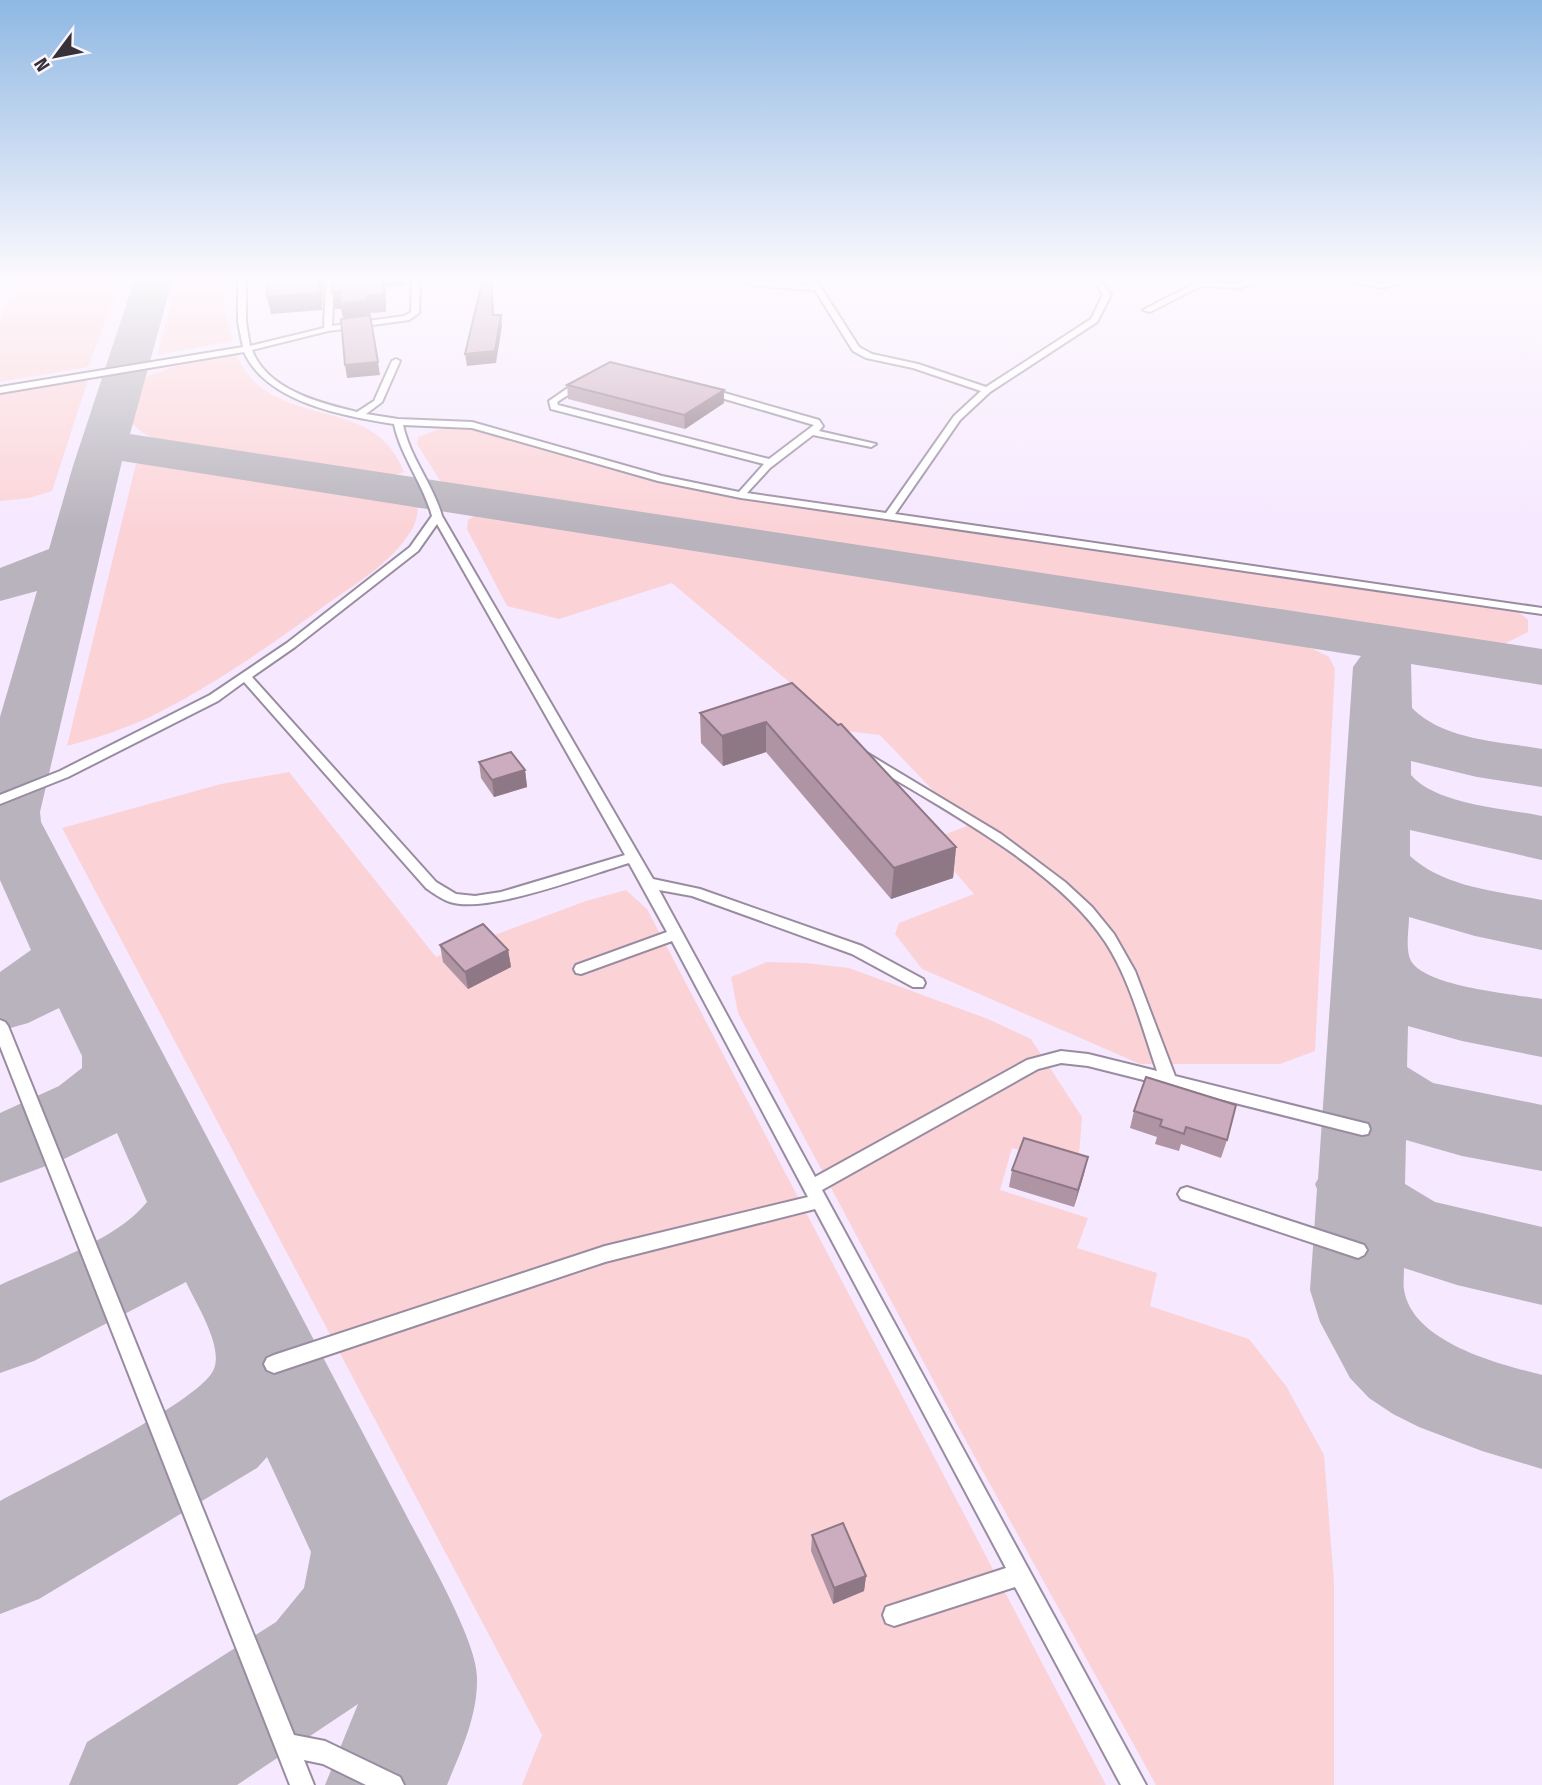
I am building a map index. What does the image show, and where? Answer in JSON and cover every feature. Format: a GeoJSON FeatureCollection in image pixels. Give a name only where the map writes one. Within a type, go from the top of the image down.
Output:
{"type":"FeatureCollection","features":[{"type":"Feature","properties":{"kind":"lane"},"geometry":{"type":"LineString","coordinates":[[0,390],[174,361]]}},
{"type":"Feature","properties":{"kind":"lane"},"geometry":{"type":"LineString","coordinates":[[253,361],[276,383],[298,396],[358,415],[398,422],[472,425],[661,479],[741,495],[1542,611]]}},
{"type":"Feature","properties":{"kind":"lane"},"geometry":{"type":"LineString","coordinates":[[358,415],[378,402],[396,361]]}},
{"type":"Feature","properties":{"kind":"lane"},"geometry":{"type":"LineString","coordinates":[[893,361],[987,390]]}},
{"type":"Feature","properties":{"kind":"lane"},"geometry":{"type":"LineString","coordinates":[[890,516],[957,418],[987,390],[1031,361]]}},
{"type":"Feature","properties":{"kind":"lane"},"geometry":{"type":"LineString","coordinates":[[597,373],[552,401],[554,407],[772,463]]}},
{"type":"Feature","properties":{"kind":"lane"},"geometry":{"type":"LineString","coordinates":[[702,390],[816,422],[819,426],[748,484],[741,495]]}},
{"type":"Feature","properties":{"kind":"lane"},"geometry":{"type":"LineString","coordinates":[[398,422],[400,437],[433,496],[437,516],[648,883],[1134,1785]]}},
{"type":"Feature","properties":{"kind":"lane"},"geometry":{"type":"LineString","coordinates":[[812,432],[871,444]]}},
{"type":"Feature","properties":{"kind":"lane"},"geometry":{"type":"LineString","coordinates":[[0,800],[76,768],[214,698],[291,645],[414,549],[437,516]]}},
{"type":"Feature","properties":{"kind":"lane"},"geometry":{"type":"LineString","coordinates":[[245,676],[432,885],[452,898],[475,901],[502,896],[633,857]]}},
{"type":"Feature","properties":{"kind":"lane"},"geometry":{"type":"LineString","coordinates":[[853,749],[994,837],[1065,890],[1108,937],[1134,982],[1168,1080]]}},
{"type":"Feature","properties":{"kind":"lane"},"geometry":{"type":"LineString","coordinates":[[648,883],[695,892],[844,945],[918,983]]}},
{"type":"Feature","properties":{"kind":"lane"},"geometry":{"type":"LineString","coordinates":[[581,969],[674,935]]}},
{"type":"Feature","properties":{"kind":"lane"},"geometry":{"type":"LineString","coordinates":[[0,1026],[302,1785]]}},
{"type":"Feature","properties":{"kind":"lane"},"geometry":{"type":"LineString","coordinates":[[274,1364],[605,1254],[816,1194],[1033,1064],[1061,1058],[1088,1060],[1362,1129]]}},
{"type":"Feature","properties":{"kind":"lane"},"geometry":{"type":"LineString","coordinates":[[1186,1194],[1358,1250]]}},
{"type":"Feature","properties":{"kind":"lane"},"geometry":{"type":"LineString","coordinates":[[894,1615],[1021,1574]]}},
{"type":"Feature","properties":{"kind":"lane"},"geometry":{"type":"LineString","coordinates":[[285,1745],[325,1753],[392,1785]]}},
{"type":"Feature","properties":{"kind":"shaded area"},"geometry":{"type":"Polygon","coordinates":[[[0,361],[1542,361],[1542,1785],[0,1785],[0,361]]]}},
{"type":"Feature","properties":{"kind":"shaded area"},"geometry":{"type":"Polygon","coordinates":[[[0,361],[90,361],[88,367],[0,382],[0,361]]]}},
{"type":"Feature","properties":{"kind":"shaded area"},"geometry":{"type":"Polygon","coordinates":[[[201,361],[239,361],[259,386],[282,400],[342,418],[378,436],[393,451],[404,472],[394,476],[154,439],[132,423],[146,377],[176,366],[201,361]]]}},
{"type":"Feature","properties":{"kind":"shaded area"},"geometry":{"type":"Polygon","coordinates":[[[88,380],[52,491],[29,498],[0,501],[0,393],[88,380]]]}},
{"type":"Feature","properties":{"kind":"shaded area"},"geometry":{"type":"Polygon","coordinates":[[[439,429],[474,429],[737,499],[1516,610],[1528,620],[1528,632],[1504,644],[441,482],[417,444],[418,437],[439,429]]]}},
{"type":"Feature","properties":{"kind":"shaded area"},"geometry":{"type":"Polygon","coordinates":[[[146,460],[418,501],[417,517],[403,542],[384,563],[242,664],[152,716],[67,746],[136,464],[146,460]]]}},
{"type":"Feature","properties":{"kind":"shaded area"},"geometry":{"type":"Polygon","coordinates":[[[480,512],[1297,641],[1329,657],[1335,669],[1315,1051],[1280,1064],[1140,1064],[922,969],[895,934],[899,923],[974,894],[928,841],[967,826],[880,735],[847,731],[672,583],[559,619],[507,606],[467,529],[468,520],[480,512]]]}},
{"type":"Feature","properties":{"kind":"shaded area"},"geometry":{"type":"Polygon","coordinates":[[[289,772],[436,957],[586,901],[626,890],[647,909],[1106,1785],[522,1785],[542,1735],[62,828],[221,784],[289,772]]]}},
{"type":"Feature","properties":{"kind":"shaded area"},"geometry":{"type":"Polygon","coordinates":[[[767,962],[849,968],[988,1019],[1031,1039],[1082,1117],[1078,1167],[1012,1148],[1000,1190],[1088,1218],[1077,1248],[1157,1273],[1150,1306],[1249,1339],[1286,1386],[1324,1455],[1334,1582],[1334,1785],[1156,1785],[954,1419],[738,1013],[731,977],[767,962]]]}},
{"type":"Feature","properties":{"kind":"building"},"geometry":{"type":"Polygon","coordinates":[[[345,361],[378,362],[345,365],[345,361]]]}},
{"type":"Feature","properties":{"kind":"building"},"geometry":{"type":"Polygon","coordinates":[[[610,362],[724,390],[684,415],[567,385],[610,362]]]}},
{"type":"Feature","properties":{"kind":"building"},"geometry":{"type":"Polygon","coordinates":[[[792,683],[838,725],[841,724],[956,847],[894,868],[766,722],[722,736],[700,713],[792,683]]]}},
{"type":"Feature","properties":{"kind":"building"},"geometry":{"type":"Polygon","coordinates":[[[511,752],[525,770],[492,780],[479,762],[511,752]]]}},
{"type":"Feature","properties":{"kind":"building"},"geometry":{"type":"Polygon","coordinates":[[[483,924],[508,950],[465,972],[440,945],[483,924]]]}},
{"type":"Feature","properties":{"kind":"building"},"geometry":{"type":"Polygon","coordinates":[[[1146,1077],[1236,1105],[1227,1140],[1186,1127],[1184,1134],[1160,1126],[1162,1120],[1134,1111],[1146,1077]]]}},
{"type":"Feature","properties":{"kind":"building"},"geometry":{"type":"Polygon","coordinates":[[[1024,1138],[1088,1157],[1078,1190],[1012,1170],[1024,1138]]]}},
{"type":"Feature","properties":{"kind":"building"},"geometry":{"type":"Polygon","coordinates":[[[843,1523],[866,1576],[834,1588],[812,1535],[843,1523]]]}},
{"type":"Feature","properties":{"kind":"taxiway"},"geometry":{"type":"LineString","coordinates":[[105,439],[129,361]]}},
{"type":"Feature","properties":{"kind":"taxiway"},"geometry":{"type":"LineString","coordinates":[[73,558],[105,439]]}},
{"type":"Feature","properties":{"kind":"taxiway"},"geometry":{"type":"LineString","coordinates":[[105,439],[132,449],[1542,667]]}},
{"type":"Feature","properties":{"kind":"taxiway"},"geometry":{"type":"LineString","coordinates":[[0,585],[73,558]]}},
{"type":"Feature","properties":{"kind":"taxiway"},"geometry":{"type":"LineString","coordinates":[[73,558],[6,812],[7,822],[188,1189]]}},
{"type":"Feature","properties":{"kind":"taxiway"},"geometry":{"type":"LineString","coordinates":[[1381,712],[1383,667]]}},
{"type":"Feature","properties":{"kind":"taxiway"},"geometry":{"type":"LineString","coordinates":[[1378,777],[1381,712]]}},
{"type":"Feature","properties":{"kind":"taxiway"},"geometry":{"type":"LineString","coordinates":[[1381,712],[1395,727],[1433,747],[1477,758],[1542,768]]}},
{"type":"Feature","properties":{"kind":"taxiway"},"geometry":{"type":"LineString","coordinates":[[1375,862],[1378,777]]}},
{"type":"Feature","properties":{"kind":"taxiway"},"geometry":{"type":"LineString","coordinates":[[1378,777],[1397,800],[1421,812],[1542,838]]}},
{"type":"Feature","properties":{"kind":"taxiway"},"geometry":{"type":"LineString","coordinates":[[1371,953],[1375,862]]}},
{"type":"Feature","properties":{"kind":"taxiway"},"geometry":{"type":"LineString","coordinates":[[1375,862],[1390,877],[1430,898],[1452,906],[1542,925]]}},
{"type":"Feature","properties":{"kind":"taxiway"},"geometry":{"type":"LineString","coordinates":[[0,1003],[31,989],[56,971],[69,952],[65,940]]}},
{"type":"Feature","properties":{"kind":"taxiway"},"geometry":{"type":"LineString","coordinates":[[1366,1069],[1371,953]]}},
{"type":"Feature","properties":{"kind":"taxiway"},"geometry":{"type":"LineString","coordinates":[[1371,953],[1383,979],[1403,995],[1462,1013],[1542,1028]]}},
{"type":"Feature","properties":{"kind":"taxiway"},"geometry":{"type":"LineString","coordinates":[[0,1149],[70,1119],[105,1098],[117,1085],[123,1072],[122,1055]]}},
{"type":"Feature","properties":{"kind":"taxiway"},"geometry":{"type":"LineString","coordinates":[[1361,1188],[1366,1069]]}},
{"type":"Feature","properties":{"kind":"taxiway"},"geometry":{"type":"LineString","coordinates":[[1366,1069],[1380,1092],[1403,1106],[1441,1118],[1542,1138]]}},
{"type":"Feature","properties":{"kind":"taxiway"},"geometry":{"type":"LineString","coordinates":[[1359,1184],[1361,1188]]}},
{"type":"Feature","properties":{"kind":"taxiway"},"geometry":{"type":"LineString","coordinates":[[1361,1188],[1380,1216],[1412,1233],[1542,1266]]}},
{"type":"Feature","properties":{"kind":"taxiway"},"geometry":{"type":"LineString","coordinates":[[1361,1188],[1357,1290],[1368,1322],[1384,1347],[1404,1367],[1428,1383],[1482,1405],[1542,1422]]}},
{"type":"Feature","properties":{"kind":"taxiway"},"geometry":{"type":"LineString","coordinates":[[0,1331],[149,1258],[168,1244],[193,1206],[188,1189]]}},
{"type":"Feature","properties":{"kind":"taxiway"},"geometry":{"type":"LineString","coordinates":[[188,1189],[366,1549]]}},
{"type":"Feature","properties":{"kind":"taxiway"},"geometry":{"type":"LineString","coordinates":[[0,1560],[221,1434],[241,1414],[255,1393],[263,1370],[263,1342]]}},
{"type":"Feature","properties":{"kind":"taxiway"},"geometry":{"type":"LineString","coordinates":[[130,1785],[317,1663],[339,1637],[352,1611],[361,1582],[366,1549]]}},
{"type":"Feature","properties":{"kind":"taxiway"},"geometry":{"type":"LineString","coordinates":[[366,1549],[419,1663],[420,1678],[415,1710],[386,1785]]}}]}
